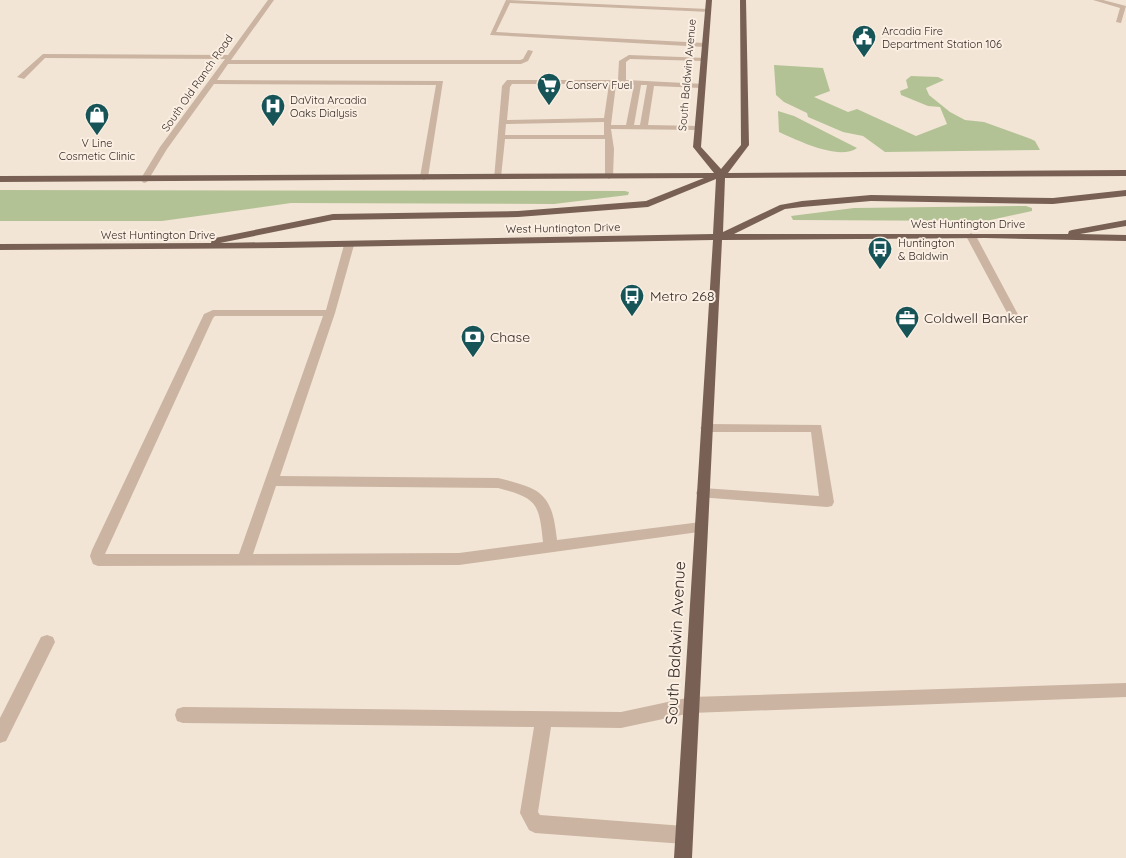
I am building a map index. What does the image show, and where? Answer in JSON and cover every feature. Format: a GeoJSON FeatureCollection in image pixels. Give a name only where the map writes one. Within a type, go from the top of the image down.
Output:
{"type":"FeatureCollection","features":[{"type":"Feature","properties":{"kind":"main road","name":"South Baldwin Avenue"},"geometry":{"type":"LineString","coordinates":[[683,858],[690,705],[721,175],[697,147],[709,0]]}},
{"type":"Feature","properties":{"kind":"main road"},"geometry":{"type":"LineString","coordinates":[[186,248],[333,217],[499,214],[648,204],[721,175],[745,145],[743,0]]}},
{"type":"Feature","properties":{"kind":"main road"},"geometry":{"type":"LineString","coordinates":[[0,179],[144,180],[1126,173]]}},
{"type":"Feature","properties":{"kind":"main road"},"geometry":{"type":"LineString","coordinates":[[716,238],[783,207],[802,204],[871,198],[1053,201],[1126,193]]}},
{"type":"Feature","properties":{"kind":"main road"},"geometry":{"type":"LineString","coordinates":[[1055,236],[1126,223]]}},
{"type":"Feature","properties":{"kind":"main road","name":"West Huntington Drive"},"geometry":{"type":"LineString","coordinates":[[0,247],[186,248],[716,238],[971,236],[1126,238]]}},
{"type":"Feature","properties":{"kind":"street","name":"South Old Ranch Road"},"geometry":{"type":"LineString","coordinates":[[144,180],[271,0]]}},
{"type":"Feature","properties":{"kind":"street"},"geometry":{"type":"LineString","coordinates":[[531,0],[708,10]]}},
{"type":"Feature","properties":{"kind":"street"},"geometry":{"type":"LineString","coordinates":[[1096,0],[1124,7],[1118,22]]}},
{"type":"Feature","properties":{"kind":"street"},"geometry":{"type":"LineString","coordinates":[[705,45],[492,34],[508,1],[708,10]]}},
{"type":"Feature","properties":{"kind":"street"},"geometry":{"type":"LineString","coordinates":[[21,77],[42,56],[228,60],[521,62],[526,60],[530,51]]}},
{"type":"Feature","properties":{"kind":"street"},"geometry":{"type":"LineString","coordinates":[[622,82],[623,61],[629,56],[704,59]]}},
{"type":"Feature","properties":{"kind":"street"},"geometry":{"type":"LineString","coordinates":[[212,82],[440,83],[424,177]]}},
{"type":"Feature","properties":{"kind":"street"},"geometry":{"type":"LineString","coordinates":[[497,177],[506,86],[510,82],[622,82],[701,86]]}},
{"type":"Feature","properties":{"kind":"street"},"geometry":{"type":"LineString","coordinates":[[609,176],[608,128],[613,82]]}},
{"type":"Feature","properties":{"kind":"street"},"geometry":{"type":"LineString","coordinates":[[629,128],[638,83]]}},
{"type":"Feature","properties":{"kind":"street"},"geometry":{"type":"LineString","coordinates":[[644,128],[652,84]]}},
{"type":"Feature","properties":{"kind":"street"},"geometry":{"type":"LineString","coordinates":[[502,129],[608,128]]}},
{"type":"Feature","properties":{"kind":"street"},"geometry":{"type":"LineString","coordinates":[[502,129],[698,128]]}},
{"type":"Feature","properties":{"kind":"street"},"geometry":{"type":"LineString","coordinates":[[971,236],[1017,322]]}},
{"type":"Feature","properties":{"kind":"street"},"geometry":{"type":"LineString","coordinates":[[244,560],[330,313],[349,245]]}},
{"type":"Feature","properties":{"kind":"street"},"geometry":{"type":"LineString","coordinates":[[330,313],[210,314],[97,556],[98,560],[459,559],[701,527]]}},
{"type":"Feature","properties":{"kind":"street"},"geometry":{"type":"LineString","coordinates":[[703,493],[827,502],[816,428],[706,429]]}},
{"type":"Feature","properties":{"kind":"street"},"geometry":{"type":"LineString","coordinates":[[272,481],[498,482],[537,496],[547,510],[552,547]]}},
{"type":"Feature","properties":{"kind":"street"},"geometry":{"type":"LineString","coordinates":[[0,735],[47,642]]}},
{"type":"Feature","properties":{"kind":"street"},"geometry":{"type":"LineString","coordinates":[[183,715],[621,720],[690,705],[1126,690]]}},
{"type":"Feature","properties":{"kind":"street"},"geometry":{"type":"LineString","coordinates":[[544,719],[529,813],[535,824],[684,835]]}},
{"type":"Feature","properties":{"kind":"green space"},"geometry":{"type":"Polygon","coordinates":[[[774,65],[823,68],[830,91],[814,97],[848,112],[857,109],[916,136],[947,124],[940,107],[928,106],[901,95],[900,91],[908,88],[906,80],[911,76],[938,77],[944,80],[926,88],[929,95],[950,112],[965,120],[984,122],[1031,139],[1035,141],[1040,150],[885,152],[863,136],[843,132],[808,117],[807,113],[784,102],[776,95],[774,65]]]}},
{"type":"Feature","properties":{"kind":"green space"},"geometry":{"type":"Polygon","coordinates":[[[778,111],[794,116],[857,148],[840,152],[829,151],[779,132],[778,111]]]}},
{"type":"Feature","properties":{"kind":"green space"},"geometry":{"type":"Polygon","coordinates":[[[0,190],[629,192],[628,195],[554,204],[291,203],[162,221],[0,221],[0,190]]]}},
{"type":"Feature","properties":{"kind":"green space"},"geometry":{"type":"Polygon","coordinates":[[[1026,206],[1032,208],[1032,211],[986,221],[793,220],[791,216],[854,208],[1026,206]]]}},
{"type":"Feature","properties":{"kind":"place","name":"Arcadia Fire Department Station 106"},"geometry":{"type":"Point","coordinates":[864,58]}},
{"type":"Feature","properties":{"kind":"place","name":"Conserv Fuel"},"geometry":{"type":"Point","coordinates":[549,106]}},
{"type":"Feature","properties":{"kind":"place","name":"DaVita Arcadia Oaks Dialysis"},"geometry":{"type":"Point","coordinates":[273,127]}},
{"type":"Feature","properties":{"kind":"place","name":"V Line Cosmetic Clinic"},"geometry":{"type":"Point","coordinates":[97,136]}},
{"type":"Feature","properties":{"kind":"place","name":"Huntington & Baldwin"},"geometry":{"type":"Point","coordinates":[880,270]}},
{"type":"Feature","properties":{"kind":"place","name":"Metro 268"},"geometry":{"type":"Point","coordinates":[632,317]}},
{"type":"Feature","properties":{"kind":"place","name":"Coldwell Banker"},"geometry":{"type":"Point","coordinates":[907,339]}},
{"type":"Feature","properties":{"kind":"place","name":"Chase"},"geometry":{"type":"Point","coordinates":[473,358]}}]}
